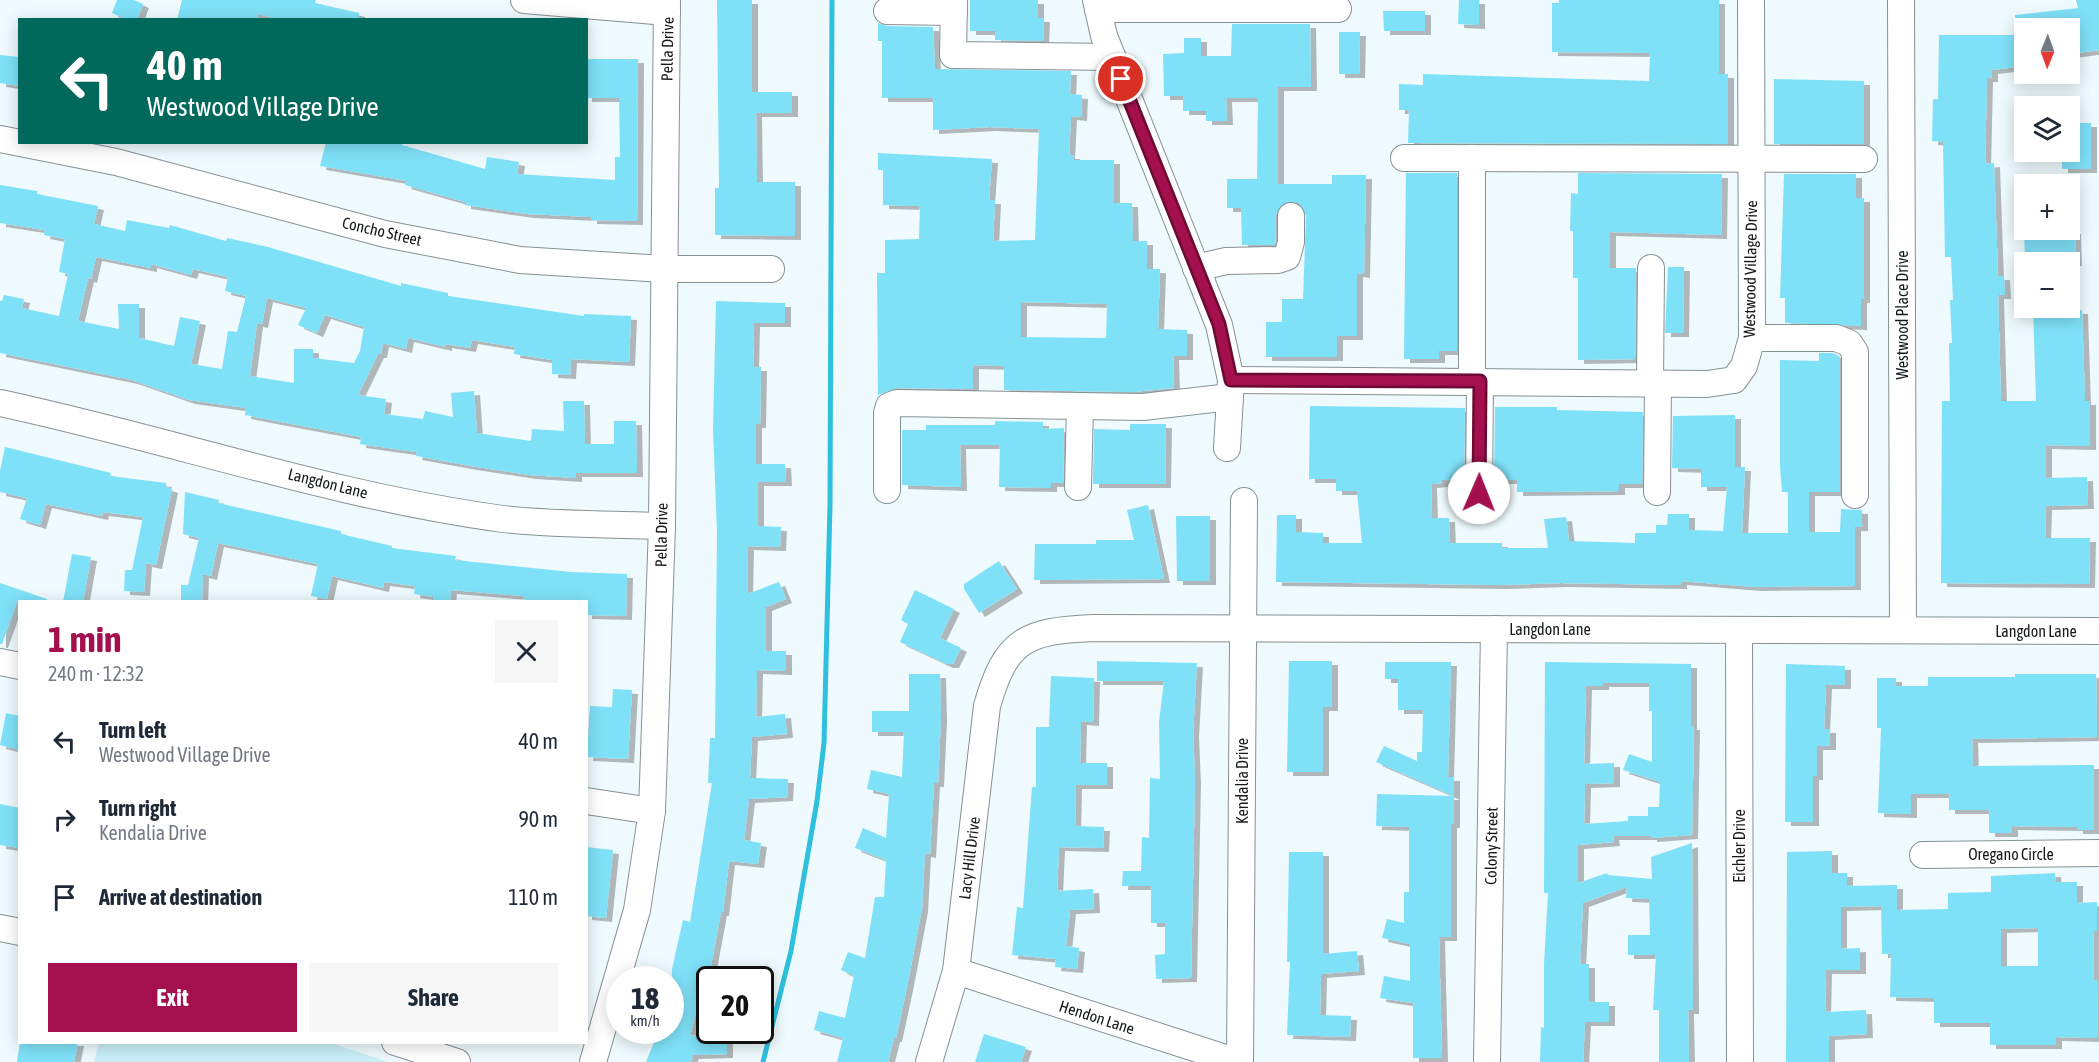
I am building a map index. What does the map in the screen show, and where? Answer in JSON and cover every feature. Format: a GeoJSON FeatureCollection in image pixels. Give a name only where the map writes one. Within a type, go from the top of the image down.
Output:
{"type":"FeatureCollection","features":[{"type":"Feature","properties":{"kind":"street"},"geometry":{"type":"LineString","coordinates":[[525,0],[667,6]]}},
{"type":"Feature","properties":{"kind":"street","name":"Westwood Village Drive"},"geometry":{"type":"LineString","coordinates":[[886,490],[889,406],[897,403],[1143,407],[1231,389],[1476,381],[1707,384],[1734,380],[1744,366],[1752,338],[1751,0]]}},
{"type":"Feature","properties":{"kind":"street","name":"Westwood Place Drive"},"geometry":{"type":"LineString","coordinates":[[1901,0],[1903,630]]}},
{"type":"Feature","properties":{"kind":"street"},"geometry":{"type":"LineString","coordinates":[[1227,448],[1231,389],[1219,324],[1112,57],[1097,4],[1280,5],[1338,9]]}},
{"type":"Feature","properties":{"kind":"street","name":"Pella Drive"},"geometry":{"type":"LineString","coordinates":[[593,1062],[637,910],[652,811],[662,526],[667,6]]}},
{"type":"Feature","properties":{"kind":"street"},"geometry":{"type":"LineString","coordinates":[[887,11],[954,6],[953,55],[1112,57]]}},
{"type":"Feature","properties":{"kind":"street","name":"Concho Street"},"geometry":{"type":"LineString","coordinates":[[0,139],[18,143]]}},
{"type":"Feature","properties":{"kind":"street","name":"Concho Street"},"geometry":{"type":"LineString","coordinates":[[25,144],[116,162],[385,234],[520,260],[664,269],[771,269]]}},
{"type":"Feature","properties":{"kind":"street"},"geometry":{"type":"LineString","coordinates":[[1404,158],[1863,159]]}},
{"type":"Feature","properties":{"kind":"street"},"geometry":{"type":"LineString","coordinates":[[1472,158],[1479,493]]}},
{"type":"Feature","properties":{"kind":"street"},"geometry":{"type":"LineString","coordinates":[[1196,268],[1226,261],[1278,261],[1287,257],[1291,242],[1291,216]]}},
{"type":"Feature","properties":{"kind":"street"},"geometry":{"type":"LineString","coordinates":[[1651,268],[1657,492]]}},
{"type":"Feature","properties":{"kind":"street"},"geometry":{"type":"LineString","coordinates":[[1752,338],[1836,338],[1849,343],[1855,352],[1856,495]]}},
{"type":"Feature","properties":{"kind":"street","name":"Langdon Lane"},"geometry":{"type":"LineString","coordinates":[[0,403],[71,418],[364,493],[504,519],[662,526]]}},
{"type":"Feature","properties":{"kind":"street"},"geometry":{"type":"LineString","coordinates":[[1078,487],[1080,406]]}},
{"type":"Feature","properties":{"kind":"street","name":"Kendalia Drive"},"geometry":{"type":"LineString","coordinates":[[1239,1062],[1244,501]]}},
{"type":"Feature","properties":{"kind":"street","name":"Colony Street"},"geometry":{"type":"LineString","coordinates":[[1487,1062],[1494,629]]}},
{"type":"Feature","properties":{"kind":"street","name":"Langdon Lane"},"geometry":{"type":"LineString","coordinates":[[1008,655],[1021,643],[1038,635],[1063,630],[2099,631]]}},
{"type":"Feature","properties":{"kind":"street","name":"Eichler Drive"},"geometry":{"type":"LineString","coordinates":[[1739,630],[1740,1062]]}},
{"type":"Feature","properties":{"kind":"street","name":"Lacy Hill Drive"},"geometry":{"type":"LineString","coordinates":[[929,1062],[956,971],[987,706],[996,672],[1008,655]]}},
{"type":"Feature","properties":{"kind":"street"},"geometry":{"type":"LineString","coordinates":[[0,662],[18,666]]}},
{"type":"Feature","properties":{"kind":"street"},"geometry":{"type":"LineString","coordinates":[[588,801],[652,811]]}},
{"type":"Feature","properties":{"kind":"street","name":"Oregano Circle"},"geometry":{"type":"LineString","coordinates":[[1923,855],[2099,854]]}},
{"type":"Feature","properties":{"kind":"street"},"geometry":{"type":"LineString","coordinates":[[0,928],[18,932]]}},
{"type":"Feature","properties":{"kind":"street","name":"Hendon Lane"},"geometry":{"type":"LineString","coordinates":[[956,971],[1239,1062]]}},
{"type":"Feature","properties":{"kind":"street"},"geometry":{"type":"LineString","coordinates":[[401,1044],[457,1062]]}},
{"type":"Feature","properties":{"kind":"shaded area"},"geometry":{"type":"Polygon","coordinates":[[[99,1044],[334,1044],[388,1062],[94,1062],[99,1044]]]}},
{"type":"Feature","properties":{"kind":"building"},"geometry":{"type":"Polygon","coordinates":[[[117,0],[134,0],[143,4],[138,18],[123,18],[112,13],[117,0]]]}},
{"type":"Feature","properties":{"kind":"building"},"geometry":{"type":"Polygon","coordinates":[[[182,0],[316,0],[315,3],[359,13],[359,18],[273,18],[258,14],[257,18],[178,18],[182,0]]]}},
{"type":"Feature","properties":{"kind":"building"},"geometry":{"type":"Polygon","coordinates":[[[717,0],[752,0],[752,92],[792,92],[792,113],[756,113],[757,182],[795,182],[795,236],[715,235],[715,188],[719,188],[717,0]]]}},
{"type":"Feature","properties":{"kind":"building"},"geometry":{"type":"Polygon","coordinates":[[[970,0],[1038,0],[1038,18],[1044,18],[1043,41],[995,40],[995,31],[970,31],[970,0]]]}},
{"type":"Feature","properties":{"kind":"building"},"geometry":{"type":"Polygon","coordinates":[[[1459,0],[1479,0],[1479,25],[1458,24],[1459,0]]]}},
{"type":"Feature","properties":{"kind":"building"},"geometry":{"type":"Polygon","coordinates":[[[1559,0],[1719,0],[1719,74],[1728,74],[1728,144],[1408,143],[1409,110],[1399,110],[1399,84],[1423,85],[1423,74],[1649,81],[1650,53],[1552,52],[1552,3],[1559,3],[1559,0]]]}},
{"type":"Feature","properties":{"kind":"building"},"geometry":{"type":"Polygon","coordinates":[[[2076,0],[2099,0],[2099,50],[2080,53],[2080,18],[2015,18],[2015,15],[2078,8],[2076,0]]]}},
{"type":"Feature","properties":{"kind":"building"},"geometry":{"type":"Polygon","coordinates":[[[1383,11],[1425,11],[1425,31],[1384,31],[1383,11]]]}},
{"type":"Feature","properties":{"kind":"building"},"geometry":{"type":"Polygon","coordinates":[[[878,23],[887,26],[933,27],[935,69],[1071,71],[1070,94],[1082,95],[1081,117],[1071,116],[1069,155],[1074,155],[1074,160],[1114,160],[1114,203],[1132,203],[1133,241],[1147,241],[1147,269],[1160,269],[1158,329],[1187,330],[1187,356],[1173,356],[1174,388],[1132,392],[1004,390],[1004,366],[973,365],[973,389],[897,388],[878,395],[877,273],[885,273],[885,240],[919,239],[920,206],[883,205],[883,170],[878,170],[878,153],[992,159],[989,200],[995,200],[993,241],[1035,240],[1039,129],[990,127],[933,130],[933,98],[882,98],[882,41],[878,41],[878,23]],[[1021,302],[1021,337],[1106,338],[1107,304],[1021,302]]]}},
{"type":"Feature","properties":{"kind":"building"},"geometry":{"type":"Polygon","coordinates":[[[1232,24],[1310,24],[1311,87],[1278,87],[1278,184],[1332,184],[1332,175],[1366,175],[1364,274],[1357,273],[1357,336],[1337,336],[1337,357],[1266,357],[1266,322],[1282,322],[1282,299],[1303,299],[1306,216],[1299,203],[1284,203],[1276,215],[1275,245],[1242,245],[1241,208],[1227,208],[1227,179],[1257,179],[1258,98],[1226,98],[1227,121],[1206,121],[1206,111],[1183,111],[1183,96],[1164,96],[1163,54],[1184,53],[1184,38],[1201,38],[1201,56],[1231,56],[1232,24]]]}},
{"type":"Feature","properties":{"kind":"building"},"geometry":{"type":"Polygon","coordinates":[[[1339,32],[1360,32],[1359,74],[1339,74],[1339,32]]]}},
{"type":"Feature","properties":{"kind":"building"},"geometry":{"type":"Polygon","coordinates":[[[1939,35],[2014,35],[2014,67],[1992,70],[1992,78],[1987,78],[1985,164],[1994,163],[1998,276],[2004,276],[2005,295],[1998,295],[2001,401],[2036,401],[2033,318],[2080,318],[2080,310],[2082,310],[2085,401],[2090,401],[2090,446],[2046,445],[2046,478],[2087,477],[2088,505],[2046,506],[2045,538],[2090,538],[2089,584],[1941,583],[1942,401],[1950,401],[1949,343],[1952,343],[1950,300],[1953,300],[1951,257],[1945,257],[1943,142],[1932,141],[1933,99],[1938,99],[1939,35]]]}},
{"type":"Feature","properties":{"kind":"building"},"geometry":{"type":"Polygon","coordinates":[[[0,55],[18,57],[18,86],[0,83],[0,55]]]}},
{"type":"Feature","properties":{"kind":"building"},"geometry":{"type":"Polygon","coordinates":[[[588,59],[638,59],[637,221],[591,220],[591,217],[528,214],[465,205],[465,202],[405,185],[407,181],[320,166],[326,144],[402,144],[485,169],[487,157],[519,162],[517,174],[615,180],[615,157],[620,157],[619,98],[588,98],[588,59]]]}},
{"type":"Feature","properties":{"kind":"building"},"geometry":{"type":"Polygon","coordinates":[[[1774,79],[1864,81],[1864,144],[1774,144],[1774,79]]]}},
{"type":"Feature","properties":{"kind":"building"},"geometry":{"type":"Polygon","coordinates":[[[2080,123],[2091,123],[2091,169],[2062,169],[2062,162],[2080,162],[2080,123]]]}},
{"type":"Feature","properties":{"kind":"building"},"geometry":{"type":"Polygon","coordinates":[[[1406,173],[1457,173],[1457,351],[1439,351],[1439,359],[1404,359],[1406,173]]]}},
{"type":"Feature","properties":{"kind":"building"},"geometry":{"type":"Polygon","coordinates":[[[1578,173],[1722,174],[1721,235],[1610,232],[1610,268],[1636,268],[1635,359],[1578,360],[1578,278],[1573,278],[1573,231],[1570,231],[1571,193],[1578,194],[1578,173]]]}},
{"type":"Feature","properties":{"kind":"building"},"geometry":{"type":"Polygon","coordinates":[[[1784,174],[1856,174],[1856,198],[1864,198],[1864,299],[1861,299],[1861,326],[1785,323],[1785,298],[1780,298],[1784,174]]]}},
{"type":"Feature","properties":{"kind":"building"},"geometry":{"type":"Polygon","coordinates":[[[0,185],[37,191],[37,194],[98,206],[94,224],[125,231],[127,220],[169,228],[170,225],[226,241],[227,238],[268,247],[401,286],[401,283],[448,293],[448,296],[584,316],[584,314],[631,316],[629,362],[571,359],[570,375],[552,374],[552,360],[514,354],[515,347],[472,340],[470,348],[446,344],[446,347],[408,338],[406,349],[383,343],[381,354],[378,354],[358,395],[386,399],[384,414],[423,419],[425,411],[453,417],[451,393],[474,391],[477,433],[531,441],[532,429],[564,431],[563,401],[584,401],[585,444],[614,444],[614,421],[636,421],[637,473],[576,473],[576,478],[530,475],[416,456],[417,452],[360,444],[361,437],[245,415],[246,408],[189,400],[132,380],[0,353],[0,301],[4,295],[24,299],[22,308],[59,316],[68,274],[59,272],[65,239],[44,235],[45,230],[0,223],[0,185]],[[96,257],[91,279],[88,278],[78,321],[119,329],[118,304],[139,304],[139,338],[174,346],[180,317],[200,321],[191,364],[222,369],[228,331],[237,332],[246,296],[225,291],[228,277],[193,269],[191,275],[151,264],[151,268],[96,257]],[[267,298],[262,324],[257,323],[250,376],[294,383],[294,349],[313,349],[313,358],[354,363],[360,351],[364,327],[325,315],[317,333],[298,325],[306,308],[267,298]]]}},
{"type":"Feature","properties":{"kind":"building"},"geometry":{"type":"Polygon","coordinates":[[[2024,240],[2075,240],[2076,252],[2025,252],[2024,240]]]}},
{"type":"Feature","properties":{"kind":"building"},"geometry":{"type":"Polygon","coordinates":[[[1668,267],[1684,267],[1683,333],[1665,333],[1668,267]]]}},
{"type":"Feature","properties":{"kind":"building"},"geometry":{"type":"Polygon","coordinates":[[[716,301],[785,303],[785,323],[754,323],[753,367],[761,367],[760,424],[756,424],[756,464],[785,464],[786,482],[758,482],[758,526],[781,527],[780,547],[748,546],[747,594],[779,582],[786,599],[766,607],[766,651],[786,651],[786,671],[757,670],[756,717],[785,714],[787,734],[752,737],[750,778],[788,779],[787,797],[749,799],[744,840],[761,843],[758,864],[729,861],[723,912],[721,912],[711,966],[696,966],[696,1012],[690,1036],[696,1036],[696,1044],[727,1044],[727,1054],[693,1055],[690,1062],[646,1062],[653,1044],[684,1044],[684,966],[673,966],[683,920],[690,922],[712,783],[708,783],[710,738],[715,738],[717,532],[713,429],[716,301]]]}},
{"type":"Feature","properties":{"kind":"building"},"geometry":{"type":"Polygon","coordinates":[[[1819,353],[1833,353],[1840,357],[1840,492],[1809,492],[1809,532],[1840,532],[1841,509],[1862,510],[1862,527],[1855,527],[1855,586],[1755,587],[1681,581],[1681,585],[1276,582],[1277,515],[1296,515],[1296,532],[1323,533],[1323,543],[1362,543],[1357,491],[1336,491],[1336,479],[1309,479],[1310,406],[1465,408],[1464,480],[1442,480],[1442,483],[1431,484],[1432,518],[1449,518],[1450,543],[1502,543],[1502,548],[1548,548],[1544,519],[1566,517],[1569,541],[1635,543],[1635,533],[1656,533],[1656,525],[1667,525],[1668,514],[1689,514],[1689,530],[1723,531],[1727,487],[1701,487],[1701,469],[1672,468],[1673,416],[1735,415],[1735,467],[1745,467],[1742,533],[1788,533],[1788,492],[1782,492],[1780,465],[1780,360],[1819,361],[1819,353]]]}},
{"type":"Feature","properties":{"kind":"building"},"geometry":{"type":"Polygon","coordinates":[[[1495,407],[1557,407],[1557,410],[1643,412],[1642,484],[1619,484],[1619,491],[1517,492],[1517,480],[1494,480],[1495,407]]]}},
{"type":"Feature","properties":{"kind":"building"},"geometry":{"type":"Polygon","coordinates":[[[995,421],[1043,422],[1043,429],[1064,428],[1063,483],[1051,483],[1051,488],[999,487],[1000,445],[960,445],[961,487],[902,485],[902,430],[926,430],[926,425],[995,425],[995,421]]]}},
{"type":"Feature","properties":{"kind":"building"},"geometry":{"type":"Polygon","coordinates":[[[1130,424],[1166,424],[1165,484],[1093,484],[1094,429],[1130,430],[1130,424]]]}},
{"type":"Feature","properties":{"kind":"building"},"geometry":{"type":"Polygon","coordinates":[[[5,447],[111,473],[110,476],[166,483],[166,487],[172,489],[156,565],[146,563],[144,592],[124,591],[125,570],[132,570],[143,517],[103,512],[102,516],[46,504],[40,525],[20,519],[27,498],[0,492],[0,471],[5,447]]]}},
{"type":"Feature","properties":{"kind":"building"},"geometry":{"type":"Polygon","coordinates":[[[185,492],[219,500],[218,503],[341,531],[341,534],[392,546],[392,548],[456,556],[455,560],[571,572],[627,574],[626,616],[588,615],[588,600],[530,600],[523,599],[523,596],[451,590],[450,600],[433,600],[434,597],[414,594],[415,586],[384,582],[383,588],[332,576],[327,599],[311,596],[318,564],[218,543],[211,576],[203,574],[202,600],[181,600],[181,585],[188,585],[199,538],[183,534],[185,492]]]}},
{"type":"Feature","properties":{"kind":"building"},"geometry":{"type":"Polygon","coordinates":[[[1148,505],[1164,579],[1034,580],[1035,544],[1096,544],[1096,540],[1134,540],[1127,510],[1148,505]]]}},
{"type":"Feature","properties":{"kind":"building"},"geometry":{"type":"Polygon","coordinates":[[[1176,516],[1210,516],[1210,581],[1177,581],[1176,516]]]}},
{"type":"Feature","properties":{"kind":"building"},"geometry":{"type":"Polygon","coordinates":[[[72,554],[91,557],[83,600],[63,600],[72,554]]]}},
{"type":"Feature","properties":{"kind":"building"},"geometry":{"type":"Polygon","coordinates":[[[999,561],[1017,589],[979,613],[964,589],[964,584],[999,561]]]}},
{"type":"Feature","properties":{"kind":"building"},"geometry":{"type":"Polygon","coordinates":[[[0,583],[47,599],[18,600],[2,644],[0,644],[0,583]]]}},
{"type":"Feature","properties":{"kind":"building"},"geometry":{"type":"Polygon","coordinates":[[[915,590],[954,609],[940,638],[961,648],[953,664],[947,664],[900,642],[908,624],[901,620],[915,590]]]}},
{"type":"Feature","properties":{"kind":"building"},"geometry":{"type":"Polygon","coordinates":[[[1097,661],[1197,663],[1193,733],[1195,780],[1191,978],[1156,979],[1155,955],[1165,954],[1165,923],[1151,923],[1151,886],[1122,886],[1123,871],[1141,871],[1142,837],[1149,838],[1150,778],[1160,779],[1159,722],[1164,681],[1097,681],[1097,661]]]}},
{"type":"Feature","properties":{"kind":"building"},"geometry":{"type":"Polygon","coordinates":[[[1289,661],[1332,661],[1332,707],[1323,707],[1323,772],[1287,772],[1289,661]]]}},
{"type":"Feature","properties":{"kind":"building"},"geometry":{"type":"Polygon","coordinates":[[[1385,662],[1451,662],[1448,777],[1454,777],[1454,796],[1376,762],[1384,746],[1417,761],[1417,752],[1422,752],[1423,710],[1398,710],[1398,679],[1385,679],[1385,662]]]}},
{"type":"Feature","properties":{"kind":"building"},"geometry":{"type":"Polygon","coordinates":[[[1545,662],[1691,664],[1691,726],[1694,726],[1692,835],[1651,838],[1651,836],[1613,836],[1614,842],[1578,845],[1578,883],[1607,873],[1608,875],[1652,879],[1651,857],[1692,843],[1693,1010],[1688,1010],[1689,1062],[1659,1062],[1659,1010],[1653,1010],[1656,955],[1628,955],[1628,935],[1650,935],[1649,899],[1626,898],[1627,887],[1583,903],[1580,964],[1589,964],[1589,1002],[1609,1002],[1609,1022],[1585,1022],[1583,1062],[1540,1062],[1541,1027],[1544,1028],[1544,964],[1548,893],[1544,893],[1545,662]],[[1603,683],[1603,686],[1586,686],[1584,764],[1614,763],[1614,783],[1585,784],[1584,824],[1628,821],[1628,816],[1648,816],[1648,807],[1659,807],[1660,782],[1623,770],[1629,754],[1652,762],[1652,711],[1649,711],[1649,683],[1603,683]]]}},
{"type":"Feature","properties":{"kind":"building"},"geometry":{"type":"Polygon","coordinates":[[[1786,664],[1845,666],[1845,685],[1826,685],[1824,729],[1830,729],[1830,746],[1817,746],[1817,776],[1813,776],[1813,822],[1785,822],[1786,664]]]}},
{"type":"Feature","properties":{"kind":"building"},"geometry":{"type":"Polygon","coordinates":[[[909,674],[940,674],[938,783],[934,783],[930,854],[925,853],[922,908],[896,1038],[894,1038],[888,1062],[837,1062],[843,1038],[814,1030],[819,1011],[845,1018],[854,976],[841,970],[848,952],[865,958],[875,897],[884,897],[886,860],[855,848],[863,828],[886,838],[889,794],[867,789],[871,770],[902,777],[904,732],[872,732],[872,711],[909,711],[909,674]]]}},
{"type":"Feature","properties":{"kind":"building"},"geometry":{"type":"Polygon","coordinates":[[[2015,674],[2096,674],[2097,737],[1972,739],[1973,766],[2094,765],[2094,830],[2077,830],[2077,827],[2012,826],[2012,833],[1989,833],[1989,810],[1949,810],[1949,794],[1911,794],[1911,814],[1878,813],[1881,728],[1877,728],[1877,678],[1896,678],[1896,686],[1928,686],[1928,677],[2015,677],[2015,674]]]}},
{"type":"Feature","properties":{"kind":"building"},"geometry":{"type":"Polygon","coordinates":[[[1051,676],[1094,678],[1093,722],[1081,721],[1080,763],[1107,763],[1107,785],[1076,785],[1075,826],[1104,827],[1103,848],[1059,847],[1057,891],[1093,889],[1094,909],[1070,910],[1066,946],[1079,948],[1077,969],[1055,967],[1056,959],[1012,955],[1017,907],[1023,908],[1032,787],[1036,787],[1036,727],[1049,727],[1051,676]]]}},
{"type":"Feature","properties":{"kind":"building"},"geometry":{"type":"Polygon","coordinates":[[[613,689],[632,690],[628,759],[588,757],[590,706],[612,707],[613,689]]]}},
{"type":"Feature","properties":{"kind":"building"},"geometry":{"type":"Polygon","coordinates":[[[6,713],[18,716],[18,750],[0,745],[6,713]]]}},
{"type":"Feature","properties":{"kind":"building"},"geometry":{"type":"Polygon","coordinates":[[[1377,794],[1454,796],[1454,824],[1451,824],[1451,937],[1439,937],[1442,1058],[1413,1058],[1413,1003],[1380,998],[1384,976],[1410,981],[1410,944],[1382,938],[1387,919],[1404,923],[1404,892],[1409,892],[1409,827],[1376,826],[1377,794]]]}},
{"type":"Feature","properties":{"kind":"building"},"geometry":{"type":"Polygon","coordinates":[[[0,804],[18,808],[18,848],[0,845],[0,804]]]}},
{"type":"Feature","properties":{"kind":"building"},"geometry":{"type":"Polygon","coordinates":[[[588,847],[613,850],[606,918],[588,916],[588,847]]]}},
{"type":"Feature","properties":{"kind":"building"},"geometry":{"type":"Polygon","coordinates":[[[1832,851],[1832,873],[1847,873],[1847,886],[1897,885],[1897,910],[1948,909],[1948,893],[1991,892],[1991,876],[2055,873],[2056,882],[2077,882],[2077,903],[2097,902],[2097,931],[2093,931],[2094,980],[2098,980],[2097,1038],[2056,1037],[2056,1045],[1990,1045],[1990,1023],[1934,1023],[1934,998],[1890,997],[1891,954],[1882,954],[1881,906],[1841,907],[1841,949],[1860,948],[1860,970],[1826,970],[1825,1012],[1866,1010],[1867,1034],[1829,1036],[1829,1062],[1786,1062],[1787,852],[1832,851]],[[2038,928],[2001,929],[2001,966],[2038,966],[2038,928]]]}},
{"type":"Feature","properties":{"kind":"building"},"geometry":{"type":"Polygon","coordinates":[[[1289,852],[1323,852],[1323,954],[1357,951],[1359,971],[1321,974],[1320,1015],[1351,1016],[1350,1037],[1287,1035],[1290,962],[1287,962],[1289,852]]]}},
{"type":"Feature","properties":{"kind":"building"},"geometry":{"type":"Polygon","coordinates":[[[984,1034],[1026,1047],[1021,1062],[975,1062],[984,1034]]]}},
{"type":"Feature","properties":{"kind":"building"},"geometry":{"type":"Polygon","coordinates":[[[20,1044],[78,1044],[74,1062],[17,1062],[20,1044]]]}},
{"type":"Feature","properties":{"kind":"waterway"},"geometry":{"type":"LineString","coordinates":[[763,1062],[791,951],[817,801],[824,743],[830,505],[832,0]]}},
{"type":"Feature","properties":{"kind":"route"},"geometry":{"type":"LineString","coordinates":[[1121,79],[1219,324],[1231,380],[1480,381],[1479,493]]}}]}
